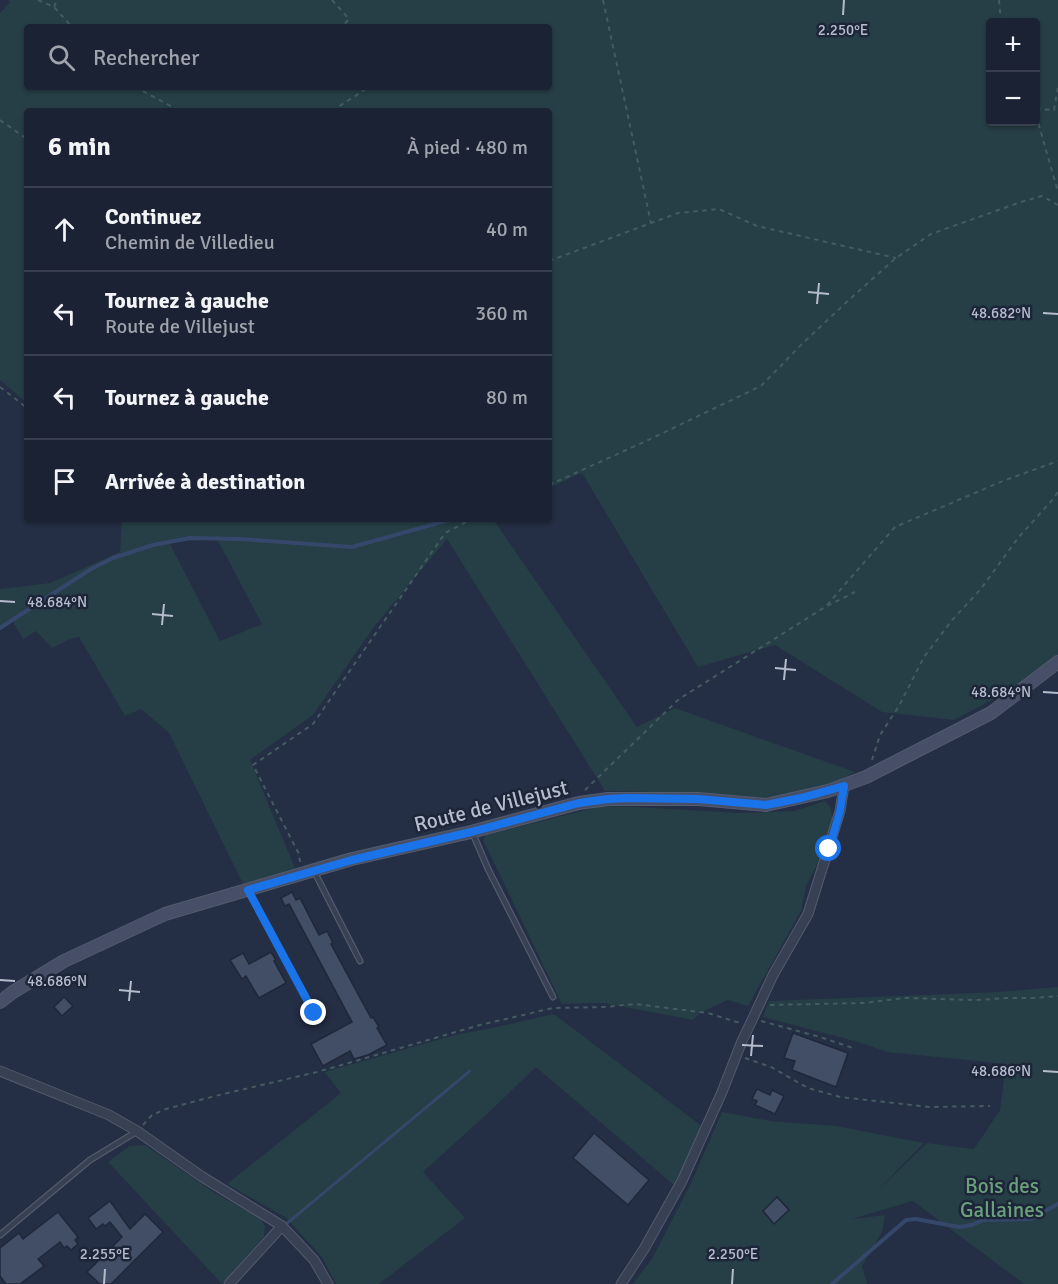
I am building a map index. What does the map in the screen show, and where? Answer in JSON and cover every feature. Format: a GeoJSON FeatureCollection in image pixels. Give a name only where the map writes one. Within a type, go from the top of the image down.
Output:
{"type":"FeatureCollection","features":[{"type":"Feature","properties":{"kind":"main road","name":"Route de Villejust"},"geometry":{"type":"LineString","coordinates":[[0,1002],[64,961],[165,914],[352,860],[471,832],[579,803],[628,798],[698,799],[766,805],[844,786],[991,713],[1058,662]]}},
{"type":"Feature","properties":{"kind":"street"},"geometry":{"type":"LineString","coordinates":[[621,1284],[644,1249],[682,1181],[773,975],[808,914],[840,811],[844,786]]}},
{"type":"Feature","properties":{"kind":"street"},"geometry":{"type":"LineString","coordinates":[[0,1071],[109,1115],[137,1131],[201,1176],[282,1226],[314,1260],[328,1284]]}},
{"type":"Feature","properties":{"kind":"street"},"geometry":{"type":"LineString","coordinates":[[229,1284],[282,1226]]}},
{"type":"Feature","properties":{"kind":"lane"},"geometry":{"type":"LineString","coordinates":[[471,832],[553,997]]}},
{"type":"Feature","properties":{"kind":"lane"},"geometry":{"type":"LineString","coordinates":[[307,872],[360,961]]}},
{"type":"Feature","properties":{"kind":"lane"},"geometry":{"type":"LineString","coordinates":[[248,890],[314,1013]]}},
{"type":"Feature","properties":{"kind":"lane"},"geometry":{"type":"LineString","coordinates":[[0,1235],[90,1160],[137,1131]]}},
{"type":"Feature","properties":{"kind":"path"},"geometry":{"type":"LineString","coordinates":[[38,0],[54,7],[69,24]]}},
{"type":"Feature","properties":{"kind":"path"},"geometry":{"type":"LineString","coordinates":[[54,7],[57,0]]}},
{"type":"Feature","properties":{"kind":"path"},"geometry":{"type":"LineString","coordinates":[[332,0],[349,19],[345,24]]}},
{"type":"Feature","properties":{"kind":"path"},"geometry":{"type":"LineString","coordinates":[[603,0],[651,223]]}},
{"type":"Feature","properties":{"kind":"path"},"geometry":{"type":"LineString","coordinates":[[999,0],[1001,18]]}},
{"type":"Feature","properties":{"kind":"path"},"geometry":{"type":"LineString","coordinates":[[1040,109],[1054,110],[1058,87]]}},
{"type":"Feature","properties":{"kind":"path"},"geometry":{"type":"LineString","coordinates":[[141,90],[174,108]]}},
{"type":"Feature","properties":{"kind":"path"},"geometry":{"type":"LineString","coordinates":[[337,108],[364,90]]}},
{"type":"Feature","properties":{"kind":"path"},"geometry":{"type":"LineString","coordinates":[[0,120],[24,137]]}},
{"type":"Feature","properties":{"kind":"path"},"geometry":{"type":"LineString","coordinates":[[1038,126],[1058,192]]}},
{"type":"Feature","properties":{"kind":"path"},"geometry":{"type":"LineString","coordinates":[[552,483],[761,386],[803,343],[896,258],[931,234],[1042,196],[1058,205]]}},
{"type":"Feature","properties":{"kind":"path"},"geometry":{"type":"LineString","coordinates":[[552,260],[678,213],[719,209],[757,226],[896,258]]}},
{"type":"Feature","properties":{"kind":"path"},"geometry":{"type":"LineString","coordinates":[[0,387],[24,406]]}},
{"type":"Feature","properties":{"kind":"path"},"geometry":{"type":"LineString","coordinates":[[825,607],[895,527],[1003,481],[1058,461]]}},
{"type":"Feature","properties":{"kind":"path"},"geometry":{"type":"LineString","coordinates":[[866,777],[880,735],[899,706],[924,657],[1058,491]]}},
{"type":"Feature","properties":{"kind":"path"},"geometry":{"type":"LineString","coordinates":[[1055,497],[1058,503]]}},
{"type":"Feature","properties":{"kind":"path"},"geometry":{"type":"LineString","coordinates":[[307,872],[253,765],[314,724],[445,533],[466,522]]}},
{"type":"Feature","properties":{"kind":"path"},"geometry":{"type":"LineString","coordinates":[[579,803],[586,788],[679,699],[825,607],[855,592]]}},
{"type":"Feature","properties":{"kind":"path"},"geometry":{"type":"LineString","coordinates":[[759,1006],[864,1003],[904,998],[975,1000],[1058,996]]}},
{"type":"Feature","properties":{"kind":"path"},"geometry":{"type":"LineString","coordinates":[[137,1131],[152,1115],[166,1109],[215,1095],[317,1072],[480,1025],[553,1008],[635,1004],[708,1013],[820,1037],[856,1049]]}},
{"type":"Feature","properties":{"kind":"path"},"geometry":{"type":"LineString","coordinates":[[736,1055],[771,1067],[808,1088],[840,1098],[929,1107],[990,1106]]}},
{"type":"Feature","properties":{"kind":"green space"},"geometry":{"type":"Polygon","coordinates":[[[8,0],[1058,0],[1058,665],[954,720],[882,712],[775,645],[698,667],[582,473],[552,487],[552,108],[24,108],[24,400],[0,380],[0,13],[10,2],[8,0]]]}},
{"type":"Feature","properties":{"kind":"green space"},"geometry":{"type":"Polygon","coordinates":[[[122,522],[495,522],[637,727],[675,708],[855,772],[827,786],[765,799],[605,791],[447,539],[373,628],[313,715],[250,760],[295,868],[243,884],[169,733],[141,709],[125,716],[79,637],[52,648],[36,631],[23,639],[13,622],[0,630],[0,589],[50,583],[120,552],[122,522]],[[217,539],[169,542],[220,641],[262,624],[217,539]]]}},
{"type":"Feature","properties":{"kind":"green space"},"geometry":{"type":"Polygon","coordinates":[[[825,801],[831,808],[833,822],[816,867],[806,886],[801,911],[748,1006],[728,1000],[702,1012],[693,1020],[604,1003],[562,1004],[483,840],[486,835],[602,806],[741,813],[794,811],[825,801]]]}},
{"type":"Feature","properties":{"kind":"green space","name":"Bois des Gallaines"},"geometry":{"type":"Polygon","coordinates":[[[1058,987],[1058,1284],[1024,1284],[913,1201],[852,1219],[885,1215],[882,1232],[862,1266],[867,1284],[633,1284],[653,1257],[690,1185],[722,1112],[771,1121],[836,1126],[924,1143],[876,1192],[927,1143],[974,1149],[1000,1110],[1006,1064],[887,1052],[763,1017],[769,1001],[998,992],[1058,987]]]}},
{"type":"Feature","properties":{"kind":"green space"},"geometry":{"type":"Polygon","coordinates":[[[554,1014],[703,1127],[675,1186],[536,1067],[423,1172],[465,1218],[379,1284],[336,1284],[322,1257],[285,1217],[227,1184],[341,1093],[324,1072],[455,1035],[554,1014]]]}},
{"type":"Feature","properties":{"kind":"green space"},"geometry":{"type":"Polygon","coordinates":[[[145,1145],[215,1193],[260,1218],[265,1226],[264,1236],[222,1284],[108,1162],[129,1146],[145,1145]]]}},
{"type":"Feature","properties":{"kind":"water"},"geometry":{"type":"Polygon","coordinates":[[[470,1069],[471,1072],[286,1226],[284,1224],[470,1069]]]}},
{"type":"Feature","properties":{"kind":"building"},"geometry":{"type":"Polygon","coordinates":[[[292,892],[296,900],[300,898],[319,935],[327,931],[333,943],[331,944],[387,1045],[354,1059],[350,1051],[323,1066],[311,1044],[352,1022],[289,904],[285,906],[281,898],[292,892]]]}},
{"type":"Feature","properties":{"kind":"building"},"geometry":{"type":"Polygon","coordinates":[[[271,952],[286,983],[259,998],[246,976],[242,979],[230,960],[243,953],[249,964],[271,952]]]}},
{"type":"Feature","properties":{"kind":"building"},"geometry":{"type":"Polygon","coordinates":[[[64,997],[73,1006],[62,1016],[54,1007],[64,997]]]}},
{"type":"Feature","properties":{"kind":"building"},"geometry":{"type":"Polygon","coordinates":[[[793,1033],[848,1053],[836,1087],[792,1070],[795,1061],[784,1058],[793,1033]]]}},
{"type":"Feature","properties":{"kind":"building"},"geometry":{"type":"Polygon","coordinates":[[[757,1089],[770,1095],[772,1090],[784,1096],[775,1114],[755,1105],[757,1101],[752,1099],[757,1089]]]}},
{"type":"Feature","properties":{"kind":"building"},"geometry":{"type":"Polygon","coordinates":[[[594,1133],[649,1180],[628,1205],[573,1158],[594,1133]]]}},
{"type":"Feature","properties":{"kind":"building"},"geometry":{"type":"Polygon","coordinates":[[[777,1197],[789,1210],[774,1224],[763,1211],[777,1197]]]}},
{"type":"Feature","properties":{"kind":"building"},"geometry":{"type":"Polygon","coordinates":[[[110,1201],[130,1229],[145,1214],[163,1232],[111,1284],[100,1284],[87,1272],[122,1237],[110,1222],[96,1229],[88,1218],[110,1201]]]}},
{"type":"Feature","properties":{"kind":"building"},"geometry":{"type":"Polygon","coordinates":[[[58,1212],[78,1237],[75,1240],[78,1244],[71,1250],[67,1246],[64,1248],[60,1242],[38,1259],[44,1266],[20,1284],[6,1284],[0,1276],[0,1248],[19,1233],[23,1239],[58,1212]]]}},
{"type":"Feature","properties":{"kind":"waterway"},"geometry":{"type":"LineString","coordinates":[[0,628],[91,569],[113,558],[153,545],[190,538],[241,539],[352,547],[442,522]]}},
{"type":"Feature","properties":{"kind":"waterway"},"geometry":{"type":"LineString","coordinates":[[832,1284],[906,1220],[916,1219],[959,1227],[983,1220],[1031,1219],[1058,1204]]}},
{"type":"Feature","properties":{"kind":"route"},"geometry":{"type":"LineString","coordinates":[[314,1013],[248,890],[352,860],[471,832],[579,803],[608,799],[698,799],[766,805],[844,786],[840,811],[829,849]]}}]}
